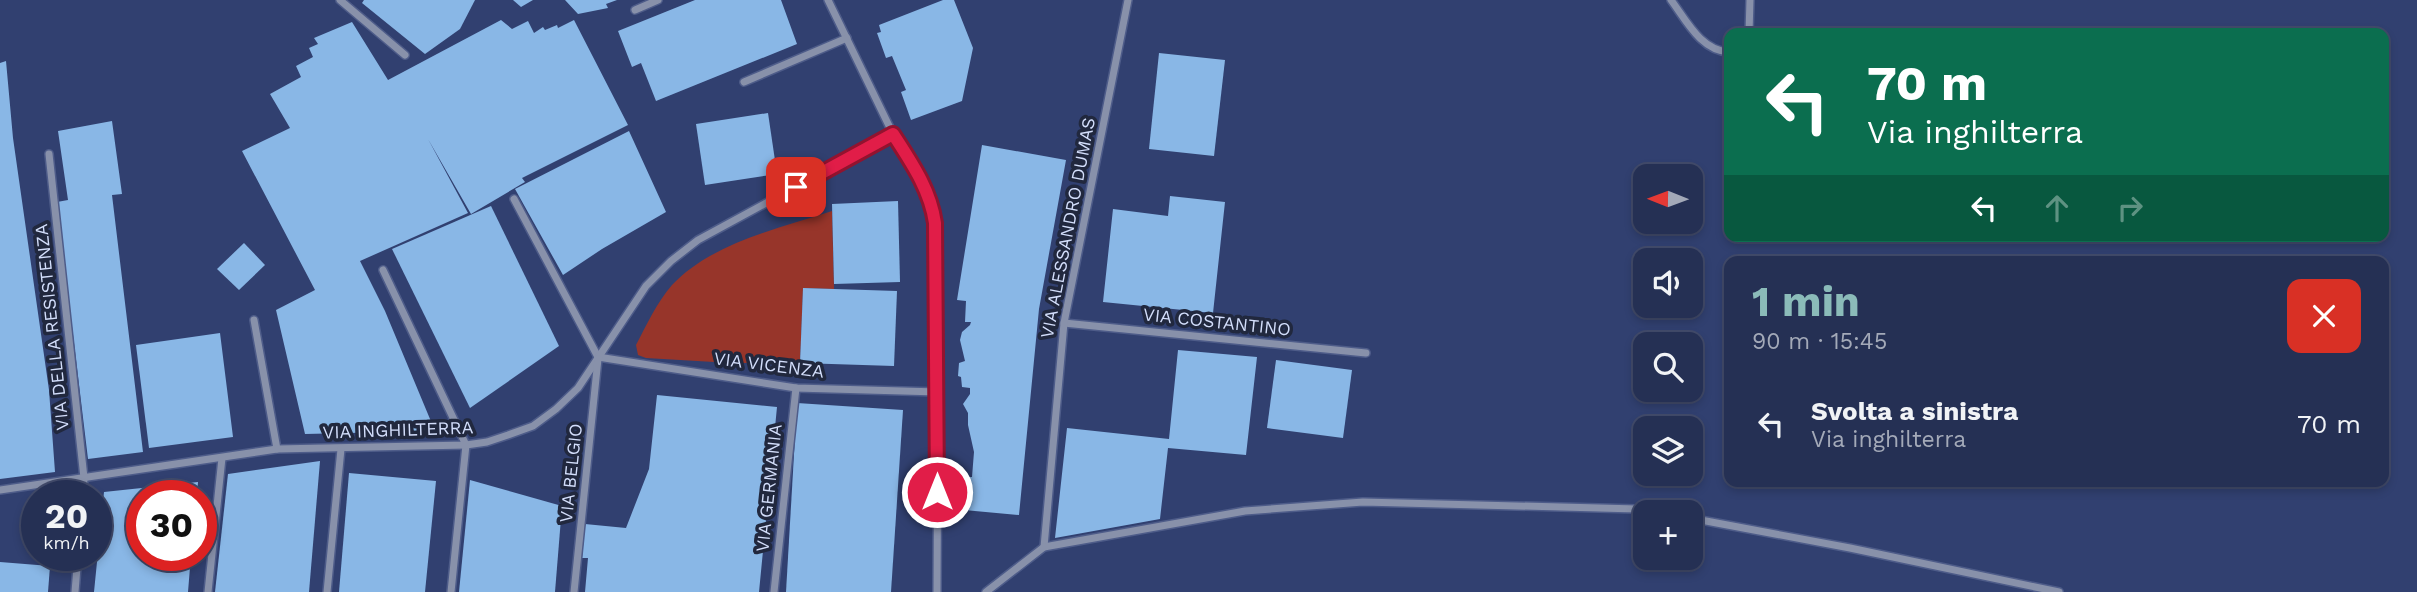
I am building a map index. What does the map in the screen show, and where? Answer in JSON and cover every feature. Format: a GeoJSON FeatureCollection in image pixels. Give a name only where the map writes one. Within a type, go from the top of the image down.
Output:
{"type":"FeatureCollection","features":[{"type":"Feature","properties":{"kind":"street"},"geometry":{"type":"LineString","coordinates":[[340,0],[405,55]]}},
{"type":"Feature","properties":{"kind":"street"},"geometry":{"type":"LineString","coordinates":[[635,10],[658,0]]}},
{"type":"Feature","properties":{"kind":"street"},"geometry":{"type":"LineString","coordinates":[[828,0],[893,134],[924,183],[934,213],[938,392],[937,592]]}},
{"type":"Feature","properties":{"kind":"street","name":"VIA ALESSANDRO DUMAS"},"geometry":{"type":"LineString","coordinates":[[1044,547],[1064,323],[1128,0]]}},
{"type":"Feature","properties":{"kind":"street"},"geometry":{"type":"LineString","coordinates":[[1671,0],[1703,42],[1719,52],[1724,52]]}},
{"type":"Feature","properties":{"kind":"street"},"geometry":{"type":"LineString","coordinates":[[1749,28],[1750,0]]}},
{"type":"Feature","properties":{"kind":"street"},"geometry":{"type":"LineString","coordinates":[[744,82],[847,38]]}},
{"type":"Feature","properties":{"kind":"street","name":"VIA INGHILTERRA"},"geometry":{"type":"LineString","coordinates":[[0,489],[277,449],[466,445],[487,442],[533,426],[578,388],[646,286],[671,261],[698,240],[893,134]]}},
{"type":"Feature","properties":{"kind":"street","name":"VIA DELLA RESISTENZA"},"geometry":{"type":"LineString","coordinates":[[49,154],[84,478]]}},
{"type":"Feature","properties":{"kind":"street"},"geometry":{"type":"LineString","coordinates":[[514,199],[598,357]]}},
{"type":"Feature","properties":{"kind":"street"},"geometry":{"type":"LineString","coordinates":[[383,270],[466,445],[451,592]]}},
{"type":"Feature","properties":{"kind":"street"},"geometry":{"type":"LineString","coordinates":[[254,320],[277,449]]}},
{"type":"Feature","properties":{"kind":"street","name":"VIA COSTANTINO"},"geometry":{"type":"LineString","coordinates":[[1064,323],[1366,353]]}},
{"type":"Feature","properties":{"kind":"street","name":"VIA VICENZA"},"geometry":{"type":"LineString","coordinates":[[598,357],[796,388],[938,392]]}},
{"type":"Feature","properties":{"kind":"street","name":"VIA BELGIO"},"geometry":{"type":"LineString","coordinates":[[575,592],[598,357]]}},
{"type":"Feature","properties":{"kind":"street","name":"VIA GERMANIA"},"geometry":{"type":"LineString","coordinates":[[774,592],[796,388]]}},
{"type":"Feature","properties":{"kind":"street"},"geometry":{"type":"LineString","coordinates":[[327,592],[341,449]]}},
{"type":"Feature","properties":{"kind":"street"},"geometry":{"type":"LineString","coordinates":[[208,592],[222,458]]}},
{"type":"Feature","properties":{"kind":"street"},"geometry":{"type":"LineString","coordinates":[[986,592],[1044,547],[1245,510],[1363,502],[1633,509]]}},
{"type":"Feature","properties":{"kind":"street"},"geometry":{"type":"LineString","coordinates":[[1703,521],[1850,548],[2059,592]]}},
{"type":"Feature","properties":{"kind":"street"},"geometry":{"type":"LineString","coordinates":[[75,592],[77,571]]}},
{"type":"Feature","properties":{"kind":"shaded area"},"geometry":{"type":"Polygon","coordinates":[[[832,211],[834,289],[803,288],[800,363],[731,363],[646,358],[638,355],[636,345],[657,306],[672,285],[688,270],[726,247],[832,211]]]}},
{"type":"Feature","properties":{"kind":"building"},"geometry":{"type":"Polygon","coordinates":[[[364,0],[475,0],[460,29],[425,54],[362,3],[364,0]]]}},
{"type":"Feature","properties":{"kind":"building"},"geometry":{"type":"Polygon","coordinates":[[[513,0],[533,0],[521,7],[513,0]]]}},
{"type":"Feature","properties":{"kind":"building"},"geometry":{"type":"Polygon","coordinates":[[[565,0],[617,0],[606,4],[608,8],[578,14],[565,0]]]}},
{"type":"Feature","properties":{"kind":"building"},"geometry":{"type":"Polygon","coordinates":[[[695,0],[781,0],[797,44],[656,101],[641,63],[632,67],[618,31],[695,0]]]}},
{"type":"Feature","properties":{"kind":"building"},"geometry":{"type":"Polygon","coordinates":[[[943,0],[954,0],[973,48],[962,101],[911,120],[901,92],[906,90],[892,56],[886,58],[877,33],[881,32],[879,25],[943,0]]]}},
{"type":"Feature","properties":{"kind":"building"},"geometry":{"type":"Polygon","coordinates":[[[501,20],[512,29],[528,21],[534,33],[543,27],[545,30],[557,25],[558,28],[574,20],[628,125],[522,178],[525,182],[471,214],[428,139],[468,213],[360,261],[385,311],[435,431],[305,434],[276,310],[315,290],[242,151],[290,128],[270,94],[301,77],[296,66],[313,57],[309,48],[318,44],[314,38],[352,22],[388,80],[501,20]]]}},
{"type":"Feature","properties":{"kind":"building"},"geometry":{"type":"Polygon","coordinates":[[[1159,53],[1225,60],[1214,156],[1149,149],[1159,53]]]}},
{"type":"Feature","properties":{"kind":"building"},"geometry":{"type":"Polygon","coordinates":[[[6,61],[13,138],[49,390],[55,472],[0,479],[0,63],[6,61]]]}},
{"type":"Feature","properties":{"kind":"building"},"geometry":{"type":"Polygon","coordinates":[[[768,113],[777,174],[705,185],[696,124],[768,113]]]}},
{"type":"Feature","properties":{"kind":"building"},"geometry":{"type":"Polygon","coordinates":[[[112,121],[122,194],[112,195],[143,452],[88,459],[57,202],[68,200],[58,131],[112,121]]]}},
{"type":"Feature","properties":{"kind":"building"},"geometry":{"type":"Polygon","coordinates":[[[629,131],[666,212],[563,275],[515,189],[629,131]]]}},
{"type":"Feature","properties":{"kind":"building"},"geometry":{"type":"Polygon","coordinates":[[[982,145],[1066,160],[1039,309],[1019,515],[964,510],[966,477],[972,477],[974,452],[968,413],[963,404],[970,394],[970,388],[962,387],[961,377],[958,376],[959,363],[965,361],[960,340],[962,332],[971,322],[965,322],[966,301],[957,300],[982,145]]]}},
{"type":"Feature","properties":{"kind":"building"},"geometry":{"type":"Polygon","coordinates":[[[1170,196],[1225,202],[1213,313],[1103,302],[1113,209],[1168,216],[1170,196]]]}},
{"type":"Feature","properties":{"kind":"building"},"geometry":{"type":"Polygon","coordinates":[[[898,201],[900,282],[834,284],[832,204],[898,201]]]}},
{"type":"Feature","properties":{"kind":"building"},"geometry":{"type":"Polygon","coordinates":[[[491,206],[559,346],[470,408],[392,249],[491,206]]]}},
{"type":"Feature","properties":{"kind":"building"},"geometry":{"type":"Polygon","coordinates":[[[244,243],[265,265],[239,290],[217,269],[244,243]]]}},
{"type":"Feature","properties":{"kind":"building"},"geometry":{"type":"Polygon","coordinates":[[[803,288],[897,291],[894,366],[800,363],[803,288]]]}},
{"type":"Feature","properties":{"kind":"building"},"geometry":{"type":"Polygon","coordinates":[[[220,333],[233,437],[149,448],[136,345],[220,333]]]}},
{"type":"Feature","properties":{"kind":"building"},"geometry":{"type":"Polygon","coordinates":[[[1178,350],[1257,357],[1246,455],[1168,448],[1160,519],[1055,538],[1067,428],[1169,439],[1178,350]]]}},
{"type":"Feature","properties":{"kind":"building"},"geometry":{"type":"Polygon","coordinates":[[[1276,360],[1352,370],[1343,438],[1267,428],[1276,360]]]}},
{"type":"Feature","properties":{"kind":"building"},"geometry":{"type":"Polygon","coordinates":[[[657,395],[777,407],[759,592],[585,592],[588,558],[582,558],[585,524],[626,528],[649,469],[657,395]]]}},
{"type":"Feature","properties":{"kind":"building"},"geometry":{"type":"Polygon","coordinates":[[[797,403],[903,410],[891,592],[786,592],[797,403]]]}},
{"type":"Feature","properties":{"kind":"building"},"geometry":{"type":"Polygon","coordinates":[[[320,461],[309,592],[215,592],[228,474],[320,461]]]}},
{"type":"Feature","properties":{"kind":"building"},"geometry":{"type":"Polygon","coordinates":[[[349,473],[436,481],[425,592],[339,592],[349,473]]]}},
{"type":"Feature","properties":{"kind":"building"},"geometry":{"type":"Polygon","coordinates":[[[470,480],[562,506],[555,592],[459,592],[470,480]]]}},
{"type":"Feature","properties":{"kind":"building"},"geometry":{"type":"Polygon","coordinates":[[[126,490],[126,571],[190,571],[188,592],[94,592],[96,571],[112,571],[112,491],[126,490]]]}},
{"type":"Feature","properties":{"kind":"building"},"geometry":{"type":"Polygon","coordinates":[[[0,562],[21,564],[21,571],[50,571],[48,592],[0,592],[0,562]]]}},
{"type":"Feature","properties":{"kind":"route"},"geometry":{"type":"LineString","coordinates":[[796,187],[893,134],[924,183],[932,202],[935,223],[937,492]]}}]}
